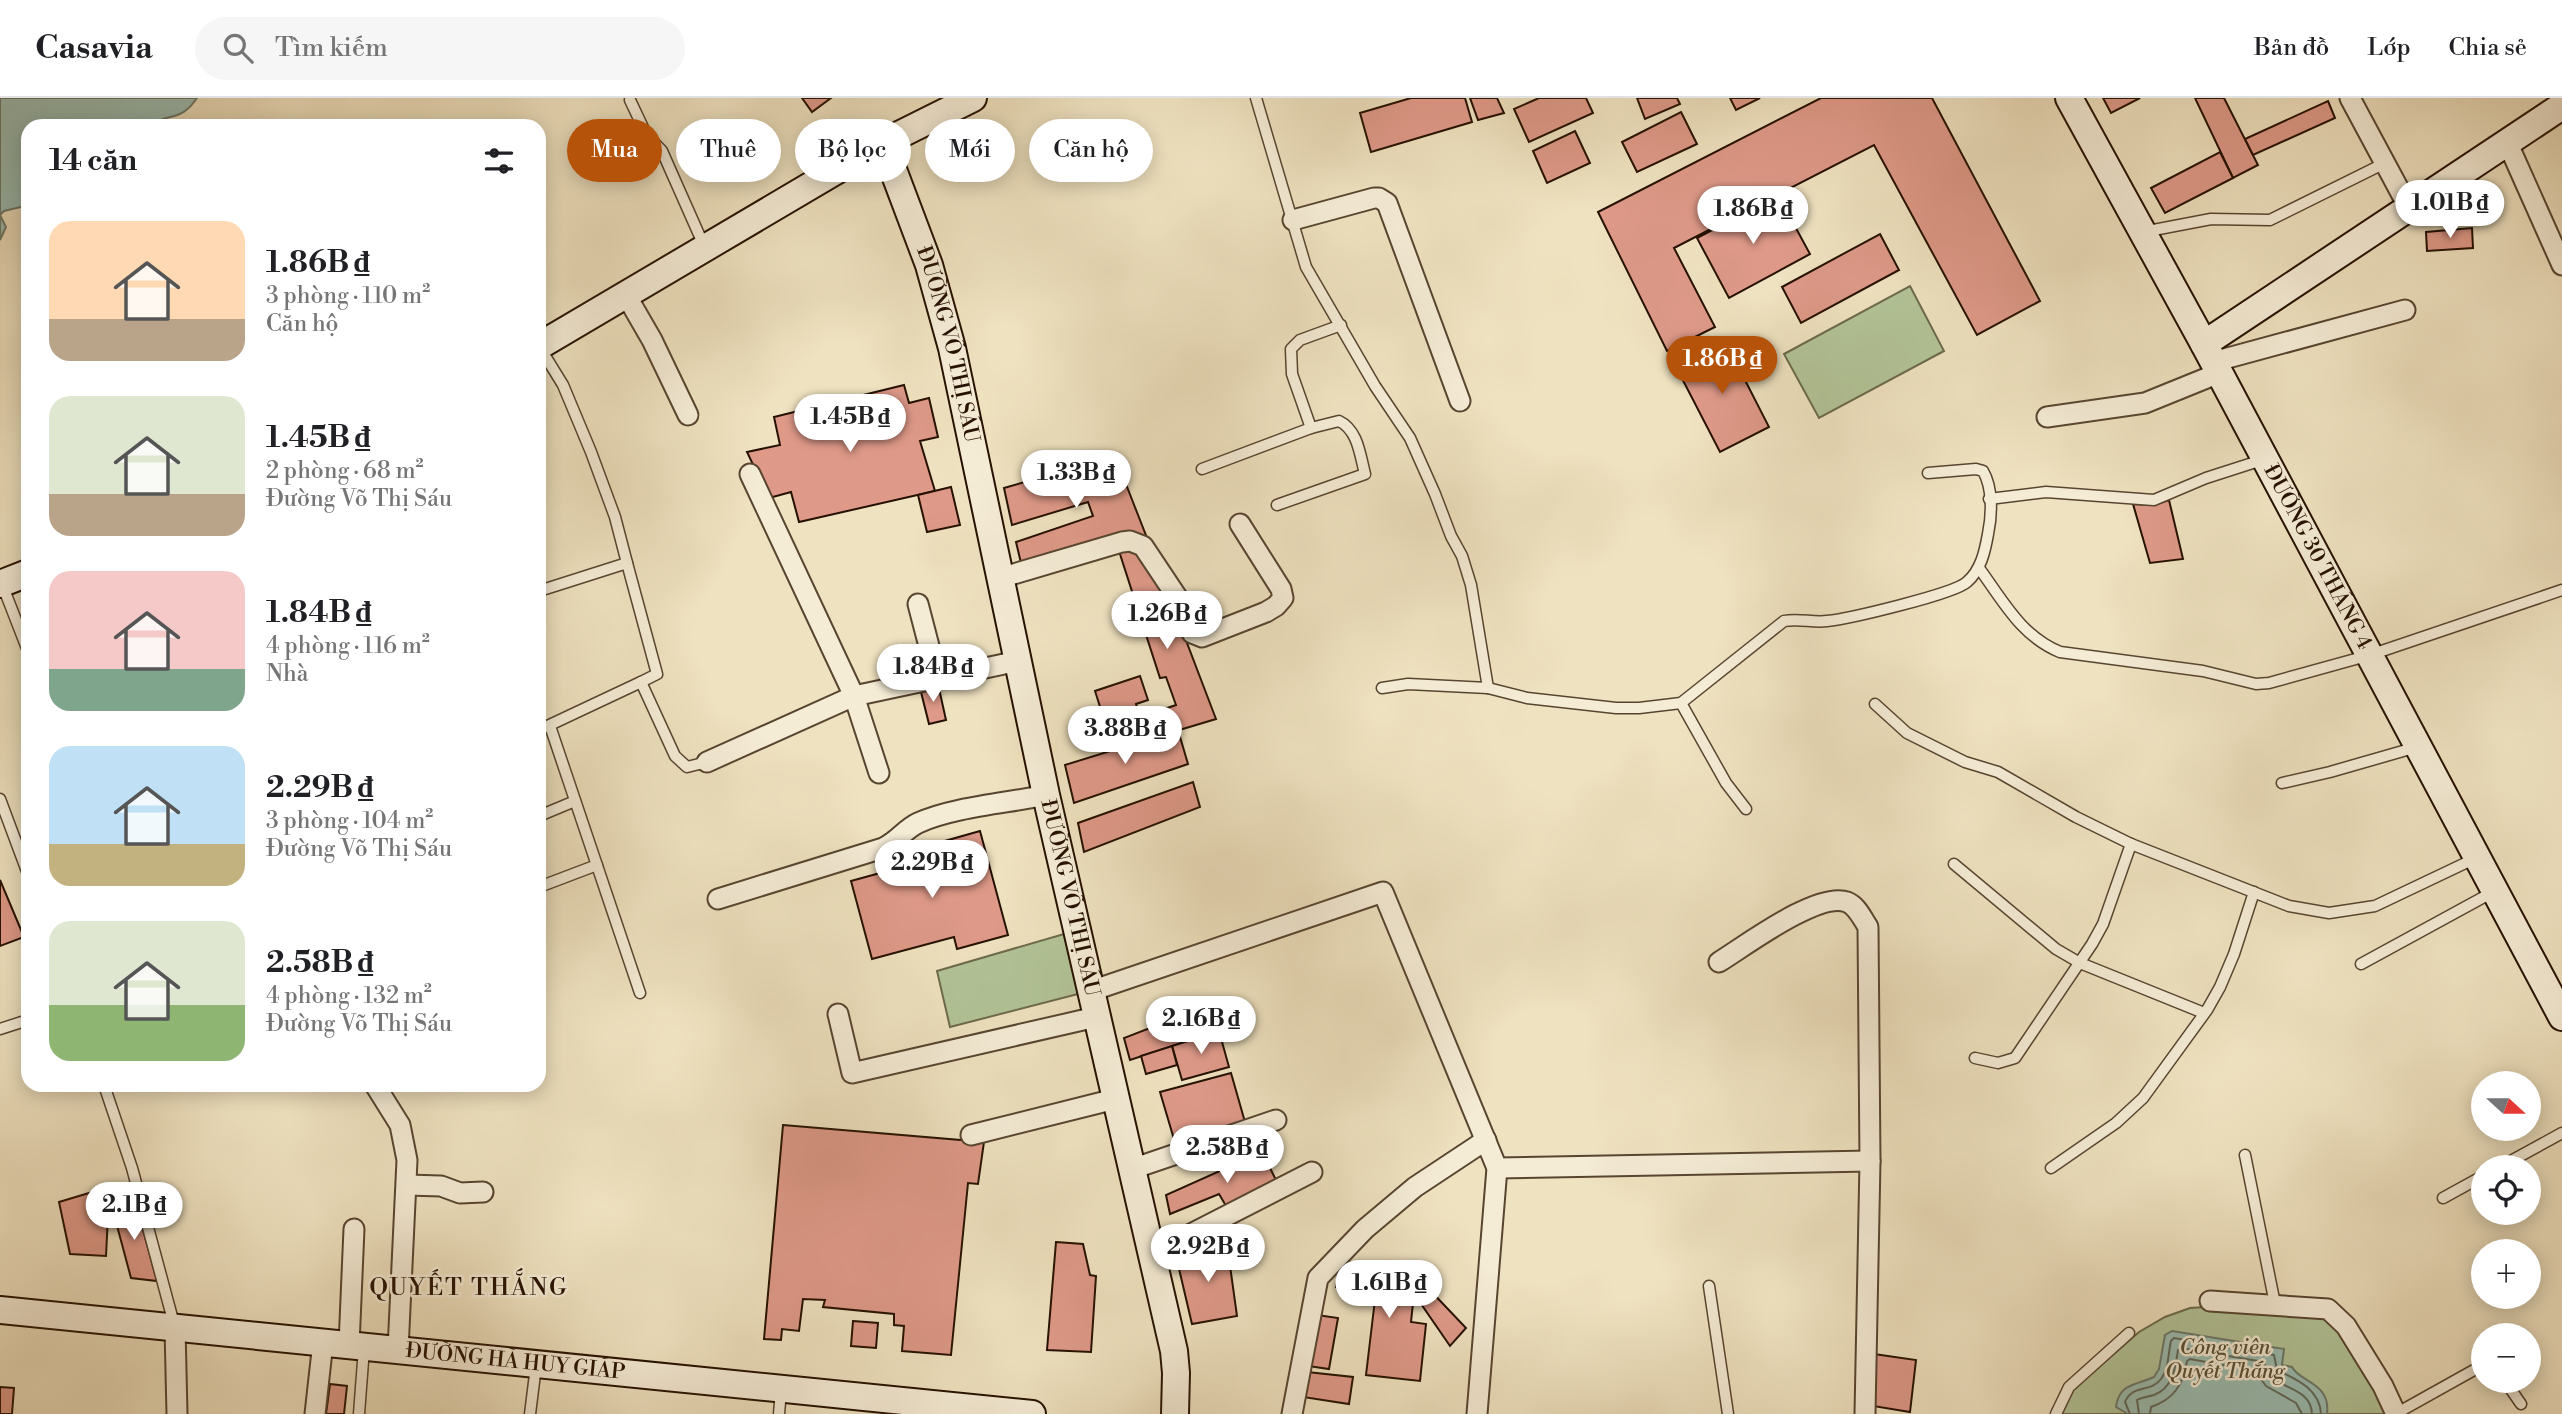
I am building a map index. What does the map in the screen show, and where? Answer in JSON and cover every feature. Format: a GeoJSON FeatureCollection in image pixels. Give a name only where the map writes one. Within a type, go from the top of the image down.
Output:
{"type":"FeatureCollection","features":[{"type":"Feature","properties":{"kind":"main road"},"geometry":{"type":"LineString","coordinates":[[911,129],[973,98]]}},
{"type":"Feature","properties":{"kind":"main road","name":"ĐƯỜNG 30 THÁNG 4"},"geometry":{"type":"LineString","coordinates":[[2069,98],[2212,359],[2562,1017]]}},
{"type":"Feature","properties":{"kind":"main road"},"geometry":{"type":"LineString","coordinates":[[2212,359],[2409,208],[2562,106]]}},
{"type":"Feature","properties":{"kind":"main road"},"geometry":{"type":"LineString","coordinates":[[546,342],[817,182]]}},
{"type":"Feature","properties":{"kind":"main road","name":"ĐƯỜNG VÕ THỊ SÁU"},"geometry":{"type":"LineString","coordinates":[[897,182],[939,296],[952,348],[1046,795],[1174,1351],[1177,1371],[1175,1414]]}},
{"type":"Feature","properties":{"kind":"main road"},"geometry":{"type":"LineString","coordinates":[[1,584],[21,576]]}},
{"type":"Feature","properties":{"kind":"main road","name":"ĐƯỜNG HÀ HUY GIÁP"},"geometry":{"type":"LineString","coordinates":[[0,1310],[536,1364],[780,1401],[1032,1414]]}},
{"type":"Feature","properties":{"kind":"street"},"geometry":{"type":"LineString","coordinates":[[2350,98],[2409,208]]}},
{"type":"Feature","properties":{"kind":"street"},"geometry":{"type":"LineString","coordinates":[[2508,144],[2562,265]]}},
{"type":"Feature","properties":{"kind":"street"},"geometry":{"type":"LineString","coordinates":[[1293,220],[1374,198],[1387,203],[1460,401]]}},
{"type":"Feature","properties":{"kind":"street"},"geometry":{"type":"LineString","coordinates":[[626,295],[652,340],[688,415]]}},
{"type":"Feature","properties":{"kind":"street"},"geometry":{"type":"LineString","coordinates":[[2047,417],[2146,403],[2212,359],[2406,310]]}},
{"type":"Feature","properties":{"kind":"street"},"geometry":{"type":"LineString","coordinates":[[750,474],[854,696],[879,773]]}},
{"type":"Feature","properties":{"kind":"street"},"geometry":{"type":"LineString","coordinates":[[1000,578],[1122,542],[1139,543],[1143,545],[1179,600],[1192,633],[1202,637],[1276,607],[1283,598],[1281,589],[1240,524]]}},
{"type":"Feature","properties":{"kind":"street"},"geometry":{"type":"LineString","coordinates":[[918,604],[936,677]]}},
{"type":"Feature","properties":{"kind":"street"},"geometry":{"type":"LineString","coordinates":[[707,762],[854,696],[1018,661]]}},
{"type":"Feature","properties":{"kind":"street"},"geometry":{"type":"LineString","coordinates":[[718,899],[883,848],[916,824],[941,815],[1046,795]]}},
{"type":"Feature","properties":{"kind":"street"},"geometry":{"type":"LineString","coordinates":[[838,1014],[852,1073],[1093,1004],[1383,892],[1497,1168],[1477,1414]]}},
{"type":"Feature","properties":{"kind":"street"},"geometry":{"type":"LineString","coordinates":[[1719,962],[1814,904],[1829,900],[1846,901],[1860,914],[1868,927],[1870,1161],[1864,1414]]}},
{"type":"Feature","properties":{"kind":"street"},"geometry":{"type":"LineString","coordinates":[[379,1092],[400,1125],[407,1160],[398,1350]]}},
{"type":"Feature","properties":{"kind":"street"},"geometry":{"type":"LineString","coordinates":[[971,1135],[1115,1099]]}},
{"type":"Feature","properties":{"kind":"street"},"geometry":{"type":"LineString","coordinates":[[1132,1169],[1276,1120]]}},
{"type":"Feature","properties":{"kind":"street"},"geometry":{"type":"LineString","coordinates":[[1292,1414],[1318,1278],[1366,1229],[1415,1187],[1486,1140]]}},
{"type":"Feature","properties":{"kind":"street"},"geometry":{"type":"LineString","coordinates":[[1497,1168],[1870,1161]]}},
{"type":"Feature","properties":{"kind":"street"},"geometry":{"type":"LineString","coordinates":[[1152,1254],[1312,1172]]}},
{"type":"Feature","properties":{"kind":"street"},"geometry":{"type":"LineString","coordinates":[[407,1185],[441,1186],[460,1193],[483,1192]]}},
{"type":"Feature","properties":{"kind":"street"},"geometry":{"type":"LineString","coordinates":[[315,1414],[345,1345],[354,1229]]}},
{"type":"Feature","properties":{"kind":"street"},"geometry":{"type":"LineString","coordinates":[[2210,1301],[2321,1307],[2336,1314],[2358,1345],[2396,1414]]}},
{"type":"Feature","properties":{"kind":"street"},"geometry":{"type":"LineString","coordinates":[[176,1328],[177,1414]]}},
{"type":"Feature","properties":{"kind":"lane"},"geometry":{"type":"LineString","coordinates":[[1256,98],[1306,267],[1420,457],[1451,536],[1462,556],[1471,584],[1488,688]]}},
{"type":"Feature","properties":{"kind":"lane"},"geometry":{"type":"LineString","coordinates":[[630,100],[646,134],[662,151],[705,248]]}},
{"type":"Feature","properties":{"kind":"lane"},"geometry":{"type":"LineString","coordinates":[[2143,232],[2211,219],[2270,220],[2385,163]]}},
{"type":"Feature","properties":{"kind":"lane"},"geometry":{"type":"LineString","coordinates":[[1311,428],[1292,374],[1291,349],[1300,340],[1341,325]]}},
{"type":"Feature","properties":{"kind":"lane"},"geometry":{"type":"LineString","coordinates":[[546,357],[564,385],[615,517],[657,674],[546,727]]}},
{"type":"Feature","properties":{"kind":"lane"},"geometry":{"type":"LineString","coordinates":[[1202,469],[1311,428],[1339,421],[1348,426],[1355,436],[1365,474],[1277,505]]}},
{"type":"Feature","properties":{"kind":"lane"},"geometry":{"type":"LineString","coordinates":[[1989,499],[2046,492],[2154,500],[2206,478],[2265,459]]}},
{"type":"Feature","properties":{"kind":"lane"},"geometry":{"type":"LineString","coordinates":[[1382,688],[1408,684],[1488,688],[1527,698],[1605,708],[1639,708],[1681,703],[1784,621],[1827,621],[1938,595],[1967,582],[1979,568],[1992,516],[1986,478],[1983,471],[1976,469],[1928,473]]}},
{"type":"Feature","properties":{"kind":"lane"},"geometry":{"type":"LineString","coordinates":[[546,589],[627,563]]}},
{"type":"Feature","properties":{"kind":"lane"},"geometry":{"type":"LineString","coordinates":[[1979,568],[2026,632],[2041,644],[2060,652],[2203,671],[2256,684],[2284,681],[2370,655],[2562,590]]}},
{"type":"Feature","properties":{"kind":"lane"},"geometry":{"type":"LineString","coordinates":[[1,584],[21,634]]}},
{"type":"Feature","properties":{"kind":"lane"},"geometry":{"type":"LineString","coordinates":[[641,682],[675,756],[687,767],[707,762]]}},
{"type":"Feature","properties":{"kind":"lane"},"geometry":{"type":"LineString","coordinates":[[1681,703],[1726,783],[1746,809]]}},
{"type":"Feature","properties":{"kind":"lane"},"geometry":{"type":"LineString","coordinates":[[1875,704],[1907,733],[1965,762],[2008,777],[2076,817],[2131,845],[2289,906],[2329,914],[2375,906],[2477,858]]}},
{"type":"Feature","properties":{"kind":"lane"},"geometry":{"type":"LineString","coordinates":[[550,726],[640,993]]}},
{"type":"Feature","properties":{"kind":"lane"},"geometry":{"type":"LineString","coordinates":[[2282,783],[2418,747]]}},
{"type":"Feature","properties":{"kind":"lane"},"geometry":{"type":"LineString","coordinates":[[0,799],[21,855]]}},
{"type":"Feature","properties":{"kind":"lane"},"geometry":{"type":"LineString","coordinates":[[546,813],[575,801]]}},
{"type":"Feature","properties":{"kind":"lane"},"geometry":{"type":"LineString","coordinates":[[1975,1058],[1998,1063],[2015,1058],[2103,924],[2131,845]]}},
{"type":"Feature","properties":{"kind":"lane"},"geometry":{"type":"LineString","coordinates":[[1954,864],[2056,949],[2080,962],[2204,1013]]}},
{"type":"Feature","properties":{"kind":"lane"},"geometry":{"type":"LineString","coordinates":[[546,884],[597,865]]}},
{"type":"Feature","properties":{"kind":"lane"},"geometry":{"type":"LineString","coordinates":[[2361,964],[2495,891]]}},
{"type":"Feature","properties":{"kind":"lane"},"geometry":{"type":"LineString","coordinates":[[2051,1168],[2130,1113],[2143,1098],[2220,987],[2254,892]]}},
{"type":"Feature","properties":{"kind":"lane"},"geometry":{"type":"LineString","coordinates":[[0,1029],[21,1022]]}},
{"type":"Feature","properties":{"kind":"lane"},"geometry":{"type":"LineString","coordinates":[[106,1092],[132,1168],[176,1328]]}},
{"type":"Feature","properties":{"kind":"lane"},"geometry":{"type":"LineString","coordinates":[[2522,1155],[2562,1133]]}},
{"type":"Feature","properties":{"kind":"lane"},"geometry":{"type":"LineString","coordinates":[[2245,1154],[2275,1304]]}},
{"type":"Feature","properties":{"kind":"lane"},"geometry":{"type":"LineString","coordinates":[[2444,1198],[2471,1183]]}},
{"type":"Feature","properties":{"kind":"lane"},"geometry":{"type":"LineString","coordinates":[[1709,1286],[1728,1414]]}},
{"type":"Feature","properties":{"kind":"lane"},"geometry":{"type":"LineString","coordinates":[[2056,1414],[2069,1387],[2129,1333]]}},
{"type":"Feature","properties":{"kind":"lane"},"geometry":{"type":"LineString","coordinates":[[345,1345],[359,1414]]}},
{"type":"Feature","properties":{"kind":"lane"},"geometry":{"type":"LineString","coordinates":[[530,1414],[536,1364]]}},
{"type":"Feature","properties":{"kind":"lane"},"geometry":{"type":"LineString","coordinates":[[2396,1414],[2471,1372]]}},
{"type":"Feature","properties":{"kind":"lane"},"geometry":{"type":"LineString","coordinates":[[2513,1393],[2521,1404]]}},
{"type":"Feature","properties":{"kind":"green space"},"geometry":{"type":"Polygon","coordinates":[[[1910,286],[1944,351],[1819,418],[1784,354],[1910,286]]]}},
{"type":"Feature","properties":{"kind":"green space"},"geometry":{"type":"Polygon","coordinates":[[[1064,934],[1078,994],[950,1027],[937,971],[1064,934]]]}},
{"type":"Feature","properties":{"kind":"green space","name":"Công viên Quyết Thắng"},"geometry":{"type":"Polygon","coordinates":[[[2221,1306],[2329,1315],[2390,1414],[2061,1414],[2072,1390],[2139,1332],[2165,1317],[2190,1308],[2221,1306]]]}},
{"type":"Feature","properties":{"kind":"water"},"geometry":{"type":"Polygon","coordinates":[[[0,98],[197,98],[186,111],[163,119],[21,119],[21,207],[4,211],[0,215],[0,98]]]}},
{"type":"Feature","properties":{"kind":"water"},"geometry":{"type":"Polygon","coordinates":[[[0,215],[6,227],[0,240],[0,215]]]}},
{"type":"Feature","properties":{"kind":"water"},"geometry":{"type":"Polygon","coordinates":[[[2172,1331],[2284,1349],[2282,1365],[2292,1367],[2320,1389],[2327,1403],[2327,1414],[2128,1414],[2116,1407],[2125,1389],[2154,1377],[2159,1369],[2165,1335],[2172,1331]]]}},
{"type":"Feature","properties":{"kind":"building"},"geometry":{"type":"Polygon","coordinates":[[[802,98],[831,98],[812,112],[802,98]]]}},
{"type":"Feature","properties":{"kind":"building"},"geometry":{"type":"Polygon","coordinates":[[[1411,98],[1465,98],[1472,122],[1371,152],[1360,113],[1411,98]]]}},
{"type":"Feature","properties":{"kind":"building"},"geometry":{"type":"Polygon","coordinates":[[[1470,98],[1497,98],[1504,113],[1478,120],[1470,98]]]}},
{"type":"Feature","properties":{"kind":"building"},"geometry":{"type":"Polygon","coordinates":[[[1539,98],[1586,98],[1593,113],[1529,142],[1514,109],[1539,98]]]}},
{"type":"Feature","properties":{"kind":"building"},"geometry":{"type":"Polygon","coordinates":[[[1637,98],[1677,98],[1680,104],[1645,119],[1637,98]]]}},
{"type":"Feature","properties":{"kind":"building"},"geometry":{"type":"Polygon","coordinates":[[[1730,98],[1760,98],[1736,110],[1730,98]]]}},
{"type":"Feature","properties":{"kind":"building"},"geometry":{"type":"Polygon","coordinates":[[[1821,98],[1932,98],[2040,301],[1977,335],[1874,145],[1674,248],[1715,327],[1667,351],[1598,212],[1821,98]]]}},
{"type":"Feature","properties":{"kind":"building"},"geometry":{"type":"Polygon","coordinates":[[[2103,98],[2140,98],[2111,113],[2103,98]]]}},
{"type":"Feature","properties":{"kind":"building"},"geometry":{"type":"Polygon","coordinates":[[[2195,98],[2224,98],[2258,165],[2233,178],[2195,98]]]}},
{"type":"Feature","properties":{"kind":"building"},"geometry":{"type":"Polygon","coordinates":[[[2328,101],[2335,118],[2253,155],[2245,139],[2328,101]]]}},
{"type":"Feature","properties":{"kind":"building"},"geometry":{"type":"Polygon","coordinates":[[[1681,112],[1697,144],[1637,172],[1622,142],[1681,112]]]}},
{"type":"Feature","properties":{"kind":"building"},"geometry":{"type":"Polygon","coordinates":[[[1575,131],[1590,163],[1547,183],[1533,151],[1575,131]]]}},
{"type":"Feature","properties":{"kind":"building"},"geometry":{"type":"Polygon","coordinates":[[[2220,152],[2233,178],[2165,213],[2151,188],[2220,152]]]}},
{"type":"Feature","properties":{"kind":"building"},"geometry":{"type":"Polygon","coordinates":[[[1778,195],[1810,254],[1729,298],[1697,238],[1778,195]]]}},
{"type":"Feature","properties":{"kind":"building"},"geometry":{"type":"Polygon","coordinates":[[[2472,228],[2473,248],[2427,251],[2426,232],[2472,228]]]}},
{"type":"Feature","properties":{"kind":"building"},"geometry":{"type":"Polygon","coordinates":[[[1880,234],[1899,270],[1801,323],[1782,287],[1880,234]]]}},
{"type":"Feature","properties":{"kind":"building"},"geometry":{"type":"Polygon","coordinates":[[[1724,339],[1769,427],[1720,452],[1675,365],[1724,339]]]}},
{"type":"Feature","properties":{"kind":"building"},"geometry":{"type":"Polygon","coordinates":[[[904,385],[909,403],[929,398],[938,437],[920,441],[935,491],[799,522],[791,492],[769,498],[747,452],[780,445],[774,417],[904,385]]]}},
{"type":"Feature","properties":{"kind":"building"},"geometry":{"type":"Polygon","coordinates":[[[1115,456],[1147,538],[1021,563],[1016,542],[1093,516],[1088,502],[1012,525],[1004,488],[1115,456]]]}},
{"type":"Feature","properties":{"kind":"building"},"geometry":{"type":"Polygon","coordinates":[[[951,487],[960,525],[927,532],[918,495],[951,487]]]}},
{"type":"Feature","properties":{"kind":"building"},"geometry":{"type":"Polygon","coordinates":[[[2169,500],[2183,559],[2150,563],[2133,504],[2154,505],[2169,500]]]}},
{"type":"Feature","properties":{"kind":"building"},"geometry":{"type":"Polygon","coordinates":[[[1119,551],[1139,551],[1174,609],[1216,719],[1156,737],[1149,714],[1176,705],[1166,677],[1160,678],[1119,551]]]}},
{"type":"Feature","properties":{"kind":"building"},"geometry":{"type":"Polygon","coordinates":[[[1140,676],[1148,700],[1136,704],[1142,724],[1109,735],[1095,691],[1140,676]]]}},
{"type":"Feature","properties":{"kind":"building"},"geometry":{"type":"Polygon","coordinates":[[[938,684],[946,720],[929,724],[920,688],[938,684]]]}},
{"type":"Feature","properties":{"kind":"building"},"geometry":{"type":"Polygon","coordinates":[[[1178,730],[1188,764],[1074,803],[1065,765],[1178,730]]]}},
{"type":"Feature","properties":{"kind":"building"},"geometry":{"type":"Polygon","coordinates":[[[1193,782],[1200,807],[1084,852],[1078,823],[1193,782]]]}},
{"type":"Feature","properties":{"kind":"building"},"geometry":{"type":"Polygon","coordinates":[[[980,831],[1008,935],[957,949],[954,937],[872,959],[851,881],[931,859],[927,846],[980,831]]]}},
{"type":"Feature","properties":{"kind":"building"},"geometry":{"type":"Polygon","coordinates":[[[0,880],[21,930],[21,938],[0,946],[0,880]]]}},
{"type":"Feature","properties":{"kind":"building"},"geometry":{"type":"Polygon","coordinates":[[[1186,1014],[1194,1039],[1130,1060],[1124,1038],[1186,1014]]]}},
{"type":"Feature","properties":{"kind":"building"},"geometry":{"type":"Polygon","coordinates":[[[1219,1031],[1229,1067],[1182,1080],[1172,1046],[1219,1031]]]}},
{"type":"Feature","properties":{"kind":"building"},"geometry":{"type":"Polygon","coordinates":[[[1172,1046],[1177,1065],[1146,1074],[1141,1056],[1172,1046]]]}},
{"type":"Feature","properties":{"kind":"building"},"geometry":{"type":"Polygon","coordinates":[[[1231,1073],[1245,1122],[1176,1146],[1160,1092],[1231,1073]]]}},
{"type":"Feature","properties":{"kind":"building"},"geometry":{"type":"Polygon","coordinates":[[[783,1125],[984,1142],[978,1184],[968,1183],[951,1355],[902,1351],[904,1326],[894,1325],[894,1314],[823,1307],[825,1300],[803,1299],[799,1331],[782,1329],[781,1340],[764,1339],[783,1125]]]}},
{"type":"Feature","properties":{"kind":"building"},"geometry":{"type":"Polygon","coordinates":[[[1262,1152],[1278,1184],[1229,1211],[1219,1194],[1170,1214],[1166,1195],[1262,1152]]]}},
{"type":"Feature","properties":{"kind":"building"},"geometry":{"type":"Polygon","coordinates":[[[99,1190],[108,1216],[106,1256],[70,1254],[59,1202],[99,1190]]]}},
{"type":"Feature","properties":{"kind":"building"},"geometry":{"type":"Polygon","coordinates":[[[135,1200],[157,1281],[131,1278],[112,1207],[135,1200]]]}},
{"type":"Feature","properties":{"kind":"building"},"geometry":{"type":"Polygon","coordinates":[[[1056,1242],[1083,1244],[1090,1275],[1096,1276],[1091,1352],[1047,1350],[1056,1242]]]}},
{"type":"Feature","properties":{"kind":"building"},"geometry":{"type":"Polygon","coordinates":[[[1227,1244],[1237,1316],[1192,1324],[1176,1256],[1227,1244]]]}},
{"type":"Feature","properties":{"kind":"building"},"geometry":{"type":"Polygon","coordinates":[[[1345,1262],[1406,1266],[1413,1273],[1411,1295],[1394,1293],[1393,1301],[1413,1303],[1411,1322],[1426,1324],[1420,1381],[1366,1375],[1376,1291],[1336,1287],[1339,1268],[1345,1262]]]}},
{"type":"Feature","properties":{"kind":"building"},"geometry":{"type":"Polygon","coordinates":[[[1427,1287],[1466,1328],[1450,1346],[1417,1298],[1427,1287]]]}},
{"type":"Feature","properties":{"kind":"building"},"geometry":{"type":"Polygon","coordinates":[[[1317,1315],[1338,1318],[1329,1369],[1308,1366],[1317,1315]]]}},
{"type":"Feature","properties":{"kind":"building"},"geometry":{"type":"Polygon","coordinates":[[[853,1321],[878,1323],[876,1348],[851,1346],[853,1321]]]}},
{"type":"Feature","properties":{"kind":"building"},"geometry":{"type":"Polygon","coordinates":[[[1874,1354],[1916,1360],[1910,1412],[1873,1406],[1874,1354]]]}},
{"type":"Feature","properties":{"kind":"building"},"geometry":{"type":"Polygon","coordinates":[[[1307,1372],[1353,1377],[1349,1404],[1303,1397],[1307,1372]]]}},
{"type":"Feature","properties":{"kind":"building"},"geometry":{"type":"Polygon","coordinates":[[[330,1384],[347,1386],[344,1414],[326,1414],[330,1384]]]}},
{"type":"Feature","properties":{"kind":"building"},"geometry":{"type":"Polygon","coordinates":[[[0,1387],[14,1388],[12,1414],[0,1414],[0,1387]]]}},
{"type":"Feature","properties":{"kind":"district","name":"QUYẾT THẮNG"},"geometry":{"type":"Point","coordinates":[469,1288]}}]}
